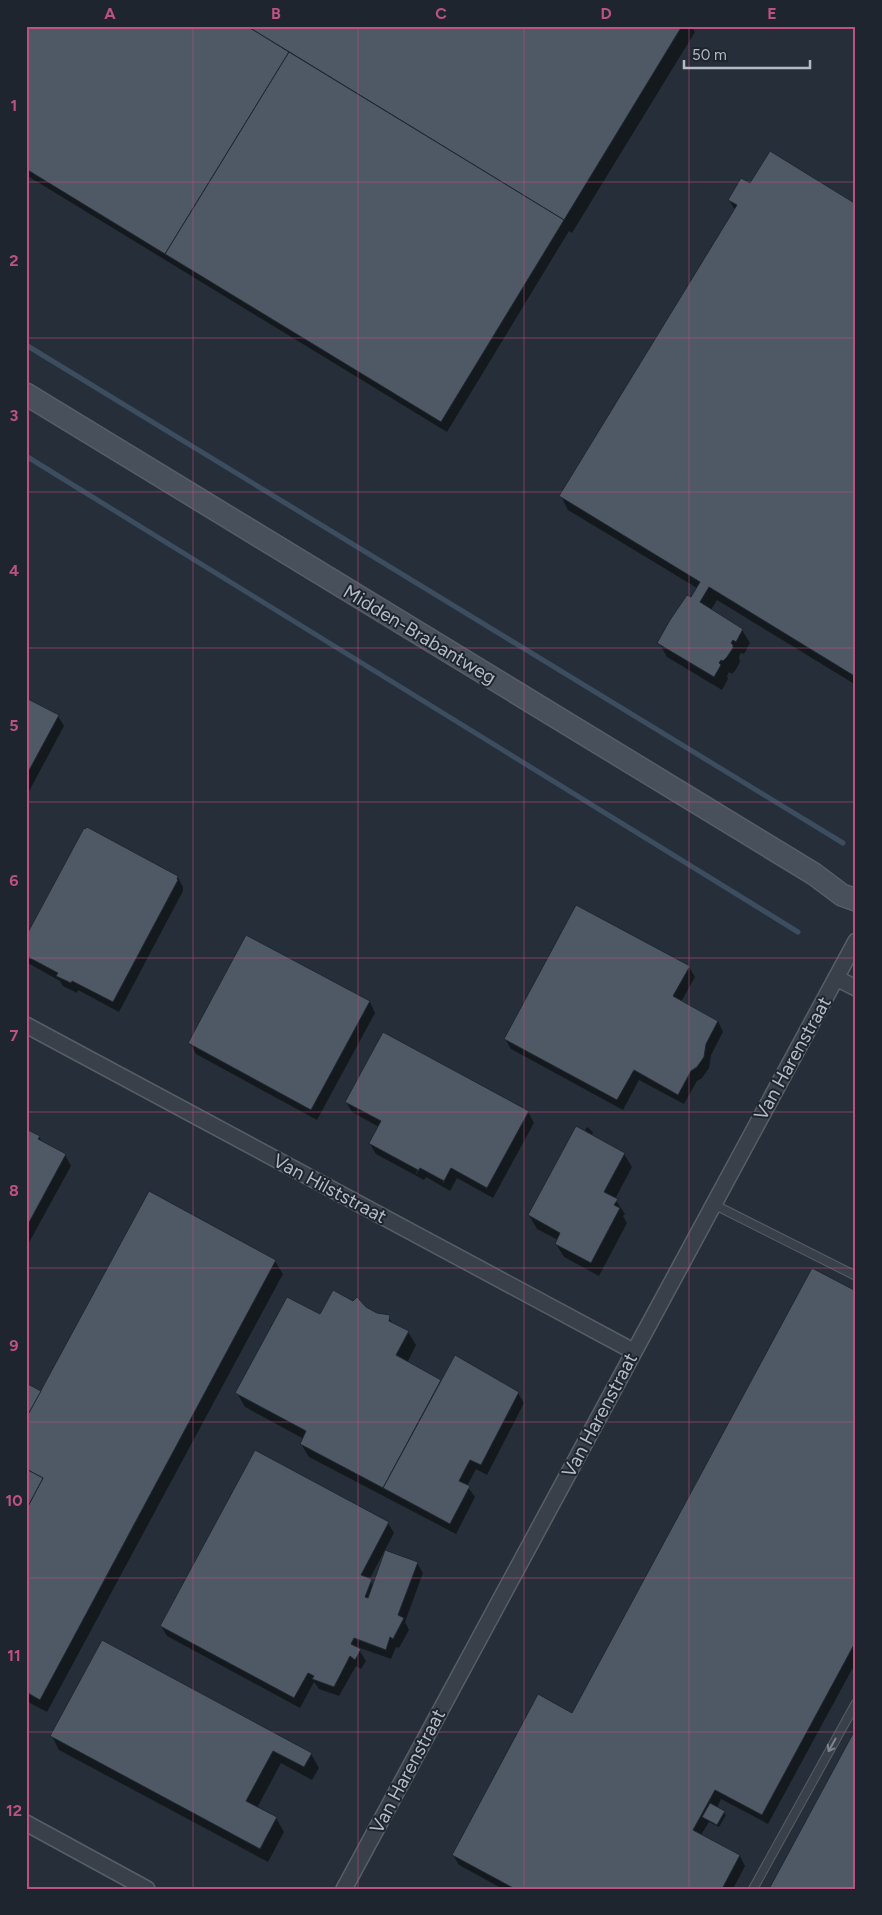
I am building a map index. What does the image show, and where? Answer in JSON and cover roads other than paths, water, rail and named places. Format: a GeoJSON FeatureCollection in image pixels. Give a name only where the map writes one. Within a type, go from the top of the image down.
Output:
{"type":"FeatureCollection","features":[{"type":"Feature","properties":{"kind":"street","name":"Midden-Brabantweg"},"geometry":{"type":"LineString","coordinates":[[26,394],[814,874],[842,895],[856,900]]}},
{"type":"Feature","properties":{"kind":"street","name":"Midden-Brabantweg"},"geometry":{"type":"LineString","coordinates":[[814,874],[856,885]]}},
{"type":"Feature","properties":{"kind":"street","name":"Van Harenstraat"},"geometry":{"type":"LineString","coordinates":[[344,1889],[856,941]]}},
{"type":"Feature","properties":{"kind":"street"},"geometry":{"type":"LineString","coordinates":[[836,978],[856,988]]}},
{"type":"Feature","properties":{"kind":"street","name":"Van Hilststraat"},"geometry":{"type":"LineString","coordinates":[[26,1025],[633,1351]]}},
{"type":"Feature","properties":{"kind":"street"},"geometry":{"type":"LineString","coordinates":[[26,1823],[148,1889]]}},
{"type":"Feature","properties":{"kind":"lane"},"geometry":{"type":"LineString","coordinates":[[713,1204],[856,1276]]}},
{"type":"Feature","properties":{"kind":"lane"},"geometry":{"type":"LineString","coordinates":[[753,1889],[856,1703]]}},
{"type":"Feature","properties":{"kind":"waterway"},"geometry":{"type":"LineString","coordinates":[[26,345],[843,843]]}},
{"type":"Feature","properties":{"kind":"waterway"},"geometry":{"type":"LineString","coordinates":[[26,456],[798,932]]}}]}
